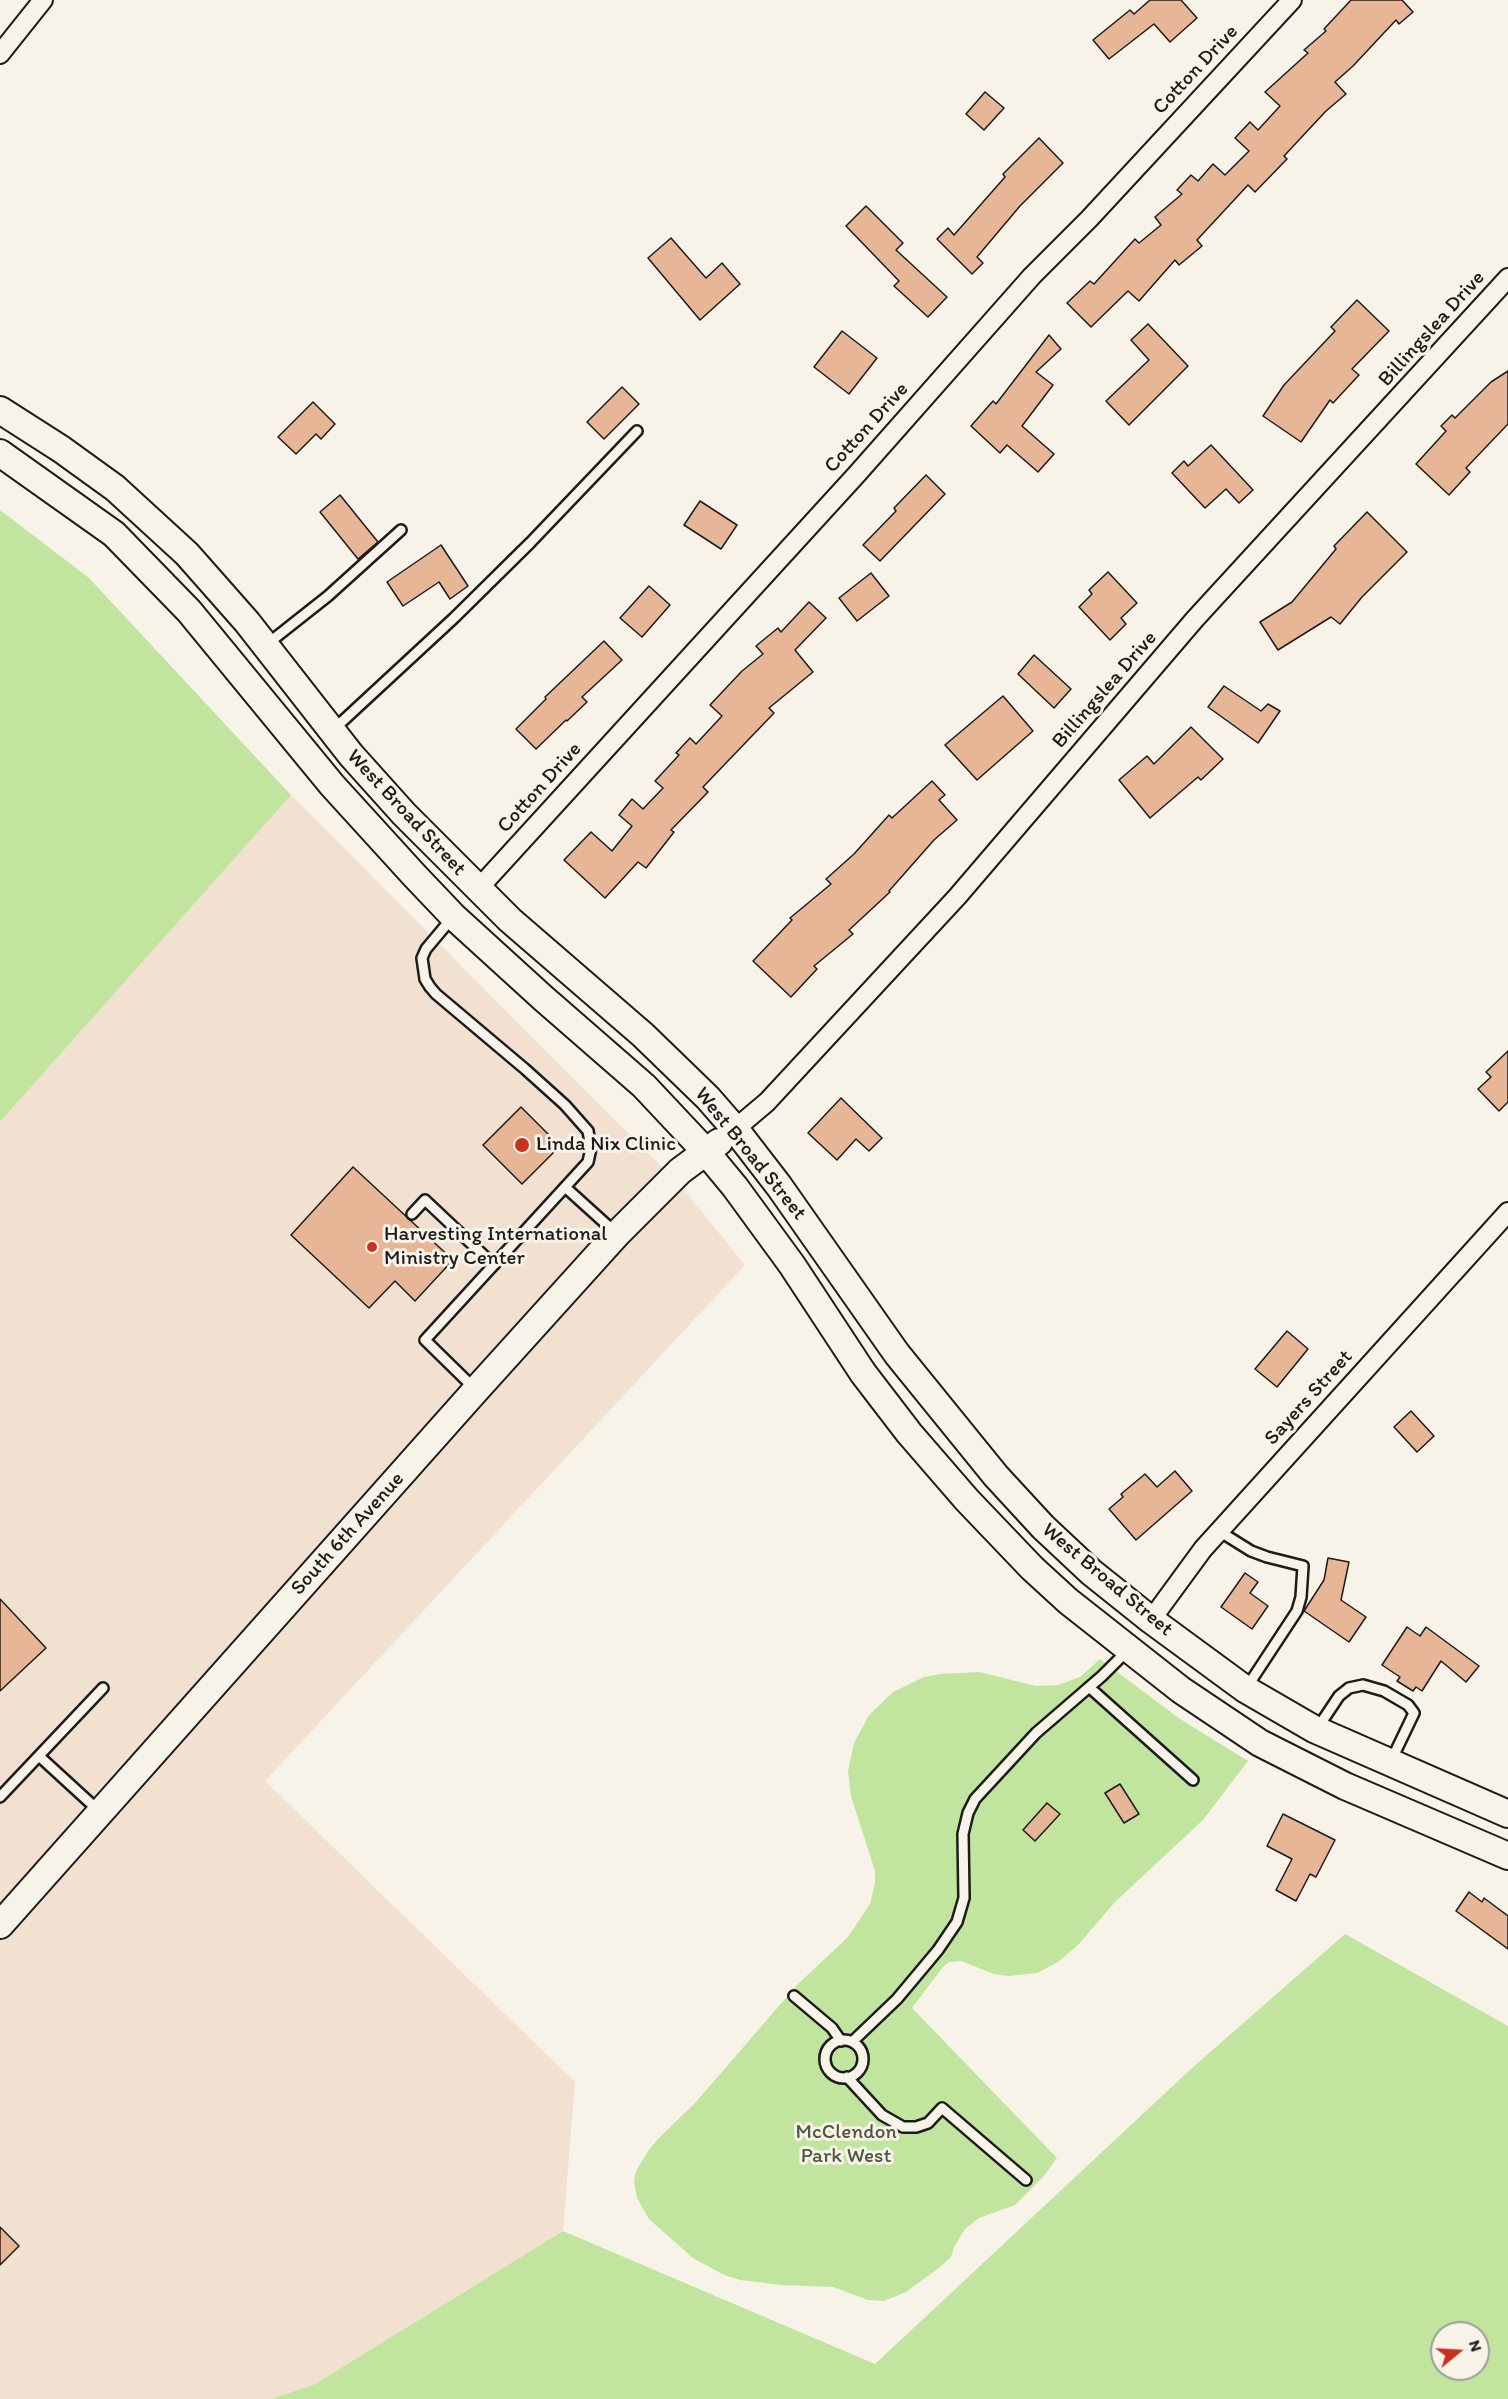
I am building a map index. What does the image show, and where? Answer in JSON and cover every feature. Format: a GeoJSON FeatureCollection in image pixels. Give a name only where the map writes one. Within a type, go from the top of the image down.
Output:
{"type":"FeatureCollection","features":[{"type":"Feature","properties":{"kind":"main road","name":"West Broad Street"},"geometry":{"type":"LineString","coordinates":[[0,410],[61,449],[115,488],[187,554],[404,814],[478,889],[678,1067],[735,1129],[818,1240],[897,1354],[996,1476],[1051,1535],[1091,1572],[1151,1620],[1245,1689],[1316,1730],[1508,1814]]}},
{"type":"Feature","properties":{"kind":"main road","name":"West Broad Street"},"geometry":{"type":"LineString","coordinates":[[0,453],[114,534],[189,611],[332,785],[453,916],[644,1086],[706,1152],[742,1196],[792,1265],[863,1373],[916,1441],[1011,1548],[1128,1650],[1180,1690],[1260,1743],[1345,1786],[1508,1856]]}},
{"type":"Feature","properties":{"kind":"main road"},"geometry":{"type":"LineString","coordinates":[[453,916],[478,889]]}},
{"type":"Feature","properties":{"kind":"main road","name":"South 6th Avenue"},"geometry":{"type":"LineString","coordinates":[[1,1922],[617,1234],[680,1171],[735,1129]]}},
{"type":"Feature","properties":{"kind":"main road"},"geometry":{"type":"LineString","coordinates":[[1128,1650],[1151,1620]]}},
{"type":"Feature","properties":{"kind":"street"},"geometry":{"type":"LineString","coordinates":[[0,54],[43,0]]}},
{"type":"Feature","properties":{"kind":"street","name":"Cotton Drive"},"geometry":{"type":"LineString","coordinates":[[478,889],[857,474],[1032,276],[1089,219],[1292,0]]}},
{"type":"Feature","properties":{"kind":"street","name":"Billingslea Drive"},"geometry":{"type":"LineString","coordinates":[[735,1129],[767,1102],[957,897],[1195,619],[1508,278]]}},
{"type":"Feature","properties":{"kind":"street","name":"Sayers Street"},"geometry":{"type":"LineString","coordinates":[[1151,1620],[1190,1565],[1508,1212]]}},
{"type":"Feature","properties":{"kind":"lane"},"geometry":{"type":"LineString","coordinates":[[332,730],[463,609],[637,431]]}},
{"type":"Feature","properties":{"kind":"lane"},"geometry":{"type":"LineString","coordinates":[[266,646],[328,596],[401,530]]}},
{"type":"Feature","properties":{"kind":"lane"},"geometry":{"type":"LineString","coordinates":[[453,916],[426,949],[422,958],[425,979],[436,994],[546,1087],[588,1131],[591,1148],[588,1162],[425,1340],[476,1390]]}},
{"type":"Feature","properties":{"kind":"lane"},"geometry":{"type":"LineString","coordinates":[[565,1187],[617,1234]]}},
{"type":"Feature","properties":{"kind":"lane"},"geometry":{"type":"LineString","coordinates":[[412,1214],[425,1200],[494,1265]]}},
{"type":"Feature","properties":{"kind":"lane"},"geometry":{"type":"LineString","coordinates":[[1220,1531],[1251,1551],[1303,1566],[1301,1597],[1297,1611],[1245,1689]]}},
{"type":"Feature","properties":{"kind":"lane"},"geometry":{"type":"LineString","coordinates":[[794,1996],[846,2041],[858,2046],[862,2060],[857,2073],[847,2077],[836,2076],[830,2072],[825,2058],[831,2045],[846,2041],[897,1999],[938,1950],[957,1922],[964,1898],[963,1834],[968,1813],[975,1799],[1036,1733],[1128,1650]]}},
{"type":"Feature","properties":{"kind":"lane"},"geometry":{"type":"LineString","coordinates":[[1316,1730],[1339,1696],[1349,1688],[1363,1685],[1384,1691],[1408,1705],[1414,1713],[1390,1764]]}},
{"type":"Feature","properties":{"kind":"lane"},"geometry":{"type":"LineString","coordinates":[[1089,1687],[1192,1780]]}},
{"type":"Feature","properties":{"kind":"lane"},"geometry":{"type":"LineString","coordinates":[[0,1797],[103,1688]]}},
{"type":"Feature","properties":{"kind":"lane"},"geometry":{"type":"LineString","coordinates":[[39,1756],[101,1813]]}},
{"type":"Feature","properties":{"kind":"lane"},"geometry":{"type":"LineString","coordinates":[[847,2077],[882,2115],[903,2127],[916,2127],[927,2123],[942,2108],[1026,2180]]}},
{"type":"Feature","properties":{"kind":"shaded area"},"geometry":{"type":"Polygon","coordinates":[[[291,795],[658,1163],[688,1195],[745,1265],[265,1781],[575,2082],[563,2231],[315,2384],[271,2399],[0,2399],[0,1122],[291,795]]]}},
{"type":"Feature","properties":{"kind":"green space"},"geometry":{"type":"Polygon","coordinates":[[[0,510],[89,578],[291,795],[0,1122],[0,510]]]}},
{"type":"Feature","properties":{"kind":"green space","name":"McClendon Park West"},"geometry":{"type":"Polygon","coordinates":[[[1100,1659],[1180,1719],[1248,1761],[1203,1820],[1115,1902],[1078,1945],[1058,1962],[1037,1973],[1008,1976],[994,1974],[961,1961],[949,1962],[912,2008],[1057,2158],[1043,2177],[1015,2205],[979,2218],[965,2229],[951,2257],[940,2267],[906,2292],[884,2301],[868,2300],[833,2287],[782,2285],[740,2280],[724,2275],[693,2258],[649,2219],[637,2198],[634,2181],[636,2171],[650,2148],[695,2103],[798,1984],[848,1937],[870,1904],[875,1871],[851,1796],[848,1771],[854,1743],[869,1715],[893,1692],[924,1677],[979,1672],[1036,1686],[1058,1685],[1080,1677],[1100,1659]]]}},
{"type":"Feature","properties":{"kind":"green space"},"geometry":{"type":"Polygon","coordinates":[[[1345,1934],[1508,2026],[1508,2399],[271,2399],[315,2384],[563,2231],[875,2364],[1192,2068],[1345,1934]]]}},
{"type":"Feature","properties":{"kind":"building"},"geometry":{"type":"Polygon","coordinates":[[[1150,0],[1181,0],[1197,18],[1170,42],[1154,24],[1109,59],[1093,40],[1130,10],[1134,14],[1150,0]]]}},
{"type":"Feature","properties":{"kind":"building"},"geometry":{"type":"Polygon","coordinates":[[[1351,0],[1402,0],[1413,12],[1399,24],[1396,20],[1335,82],[1346,94],[1326,111],[1284,156],[1287,159],[1255,192],[1248,185],[1197,240],[1202,246],[1179,265],[1175,260],[1139,301],[1128,291],[1091,327],[1067,303],[1090,281],[1094,284],[1135,239],[1139,243],[1161,225],[1155,217],[1182,194],[1177,190],[1191,175],[1198,181],[1213,164],[1225,175],[1249,151],[1235,138],[1250,122],[1258,130],[1280,106],[1265,92],[1308,53],[1304,50],[1326,31],[1324,29],[1351,0]]]}},
{"type":"Feature","properties":{"kind":"building"},"geometry":{"type":"Polygon","coordinates":[[[985,92],[1004,108],[984,130],[966,114],[985,92]]]}},
{"type":"Feature","properties":{"kind":"building"},"geometry":{"type":"Polygon","coordinates":[[[1039,138],[1063,163],[1020,206],[977,257],[983,263],[972,274],[937,239],[948,228],[954,235],[1005,177],[1003,174],[1039,138]]]}},
{"type":"Feature","properties":{"kind":"building"},"geometry":{"type":"Polygon","coordinates":[[[866,206],[903,243],[896,250],[947,297],[928,317],[894,286],[899,281],[846,226],[866,206]]]}},
{"type":"Feature","properties":{"kind":"building"},"geometry":{"type":"Polygon","coordinates":[[[671,238],[706,278],[722,263],[740,284],[700,320],[648,258],[671,238]]]}},
{"type":"Feature","properties":{"kind":"building"},"geometry":{"type":"Polygon","coordinates":[[[1357,300],[1389,331],[1352,369],[1359,375],[1333,403],[1330,400],[1301,442],[1263,416],[1284,385],[1335,331],[1331,327],[1357,300]]]}},
{"type":"Feature","properties":{"kind":"building"},"geometry":{"type":"Polygon","coordinates":[[[1148,324],[1188,366],[1129,425],[1106,401],[1149,360],[1131,340],[1148,324]]]}},
{"type":"Feature","properties":{"kind":"building"},"geometry":{"type":"Polygon","coordinates":[[[842,331],[877,358],[849,394],[814,367],[842,331]]]}},
{"type":"Feature","properties":{"kind":"building"},"geometry":{"type":"Polygon","coordinates":[[[1049,335],[1061,349],[1036,372],[1053,385],[1022,426],[1054,454],[1038,472],[1007,445],[1000,453],[971,426],[993,401],[996,404],[1049,335]]]}},
{"type":"Feature","properties":{"kind":"building"},"geometry":{"type":"Polygon","coordinates":[[[1508,371],[1508,424],[1466,468],[1470,472],[1449,495],[1416,464],[1446,431],[1441,426],[1452,415],[1455,418],[1491,382],[1508,371]]]}},
{"type":"Feature","properties":{"kind":"building"},"geometry":{"type":"Polygon","coordinates":[[[622,387],[639,404],[604,439],[587,422],[622,387]]]}},
{"type":"Feature","properties":{"kind":"building"},"geometry":{"type":"Polygon","coordinates":[[[313,402],[335,424],[321,439],[316,434],[296,454],[278,437],[313,402]]]}},
{"type":"Feature","properties":{"kind":"building"},"geometry":{"type":"Polygon","coordinates":[[[1211,445],[1253,490],[1239,503],[1226,489],[1205,508],[1172,473],[1184,461],[1188,466],[1211,445]]]}},
{"type":"Feature","properties":{"kind":"building"},"geometry":{"type":"Polygon","coordinates":[[[926,475],[945,494],[880,561],[863,545],[926,475]]]}},
{"type":"Feature","properties":{"kind":"building"},"geometry":{"type":"Polygon","coordinates":[[[340,495],[378,542],[358,559],[320,512],[340,495]]]}},
{"type":"Feature","properties":{"kind":"building"},"geometry":{"type":"Polygon","coordinates":[[[700,501],[737,525],[721,549],[684,525],[700,501]]]}},
{"type":"Feature","properties":{"kind":"building"},"geometry":{"type":"Polygon","coordinates":[[[1367,512],[1407,552],[1362,597],[1340,624],[1331,617],[1278,650],[1260,622],[1292,602],[1336,549],[1334,546],[1367,512]]]}},
{"type":"Feature","properties":{"kind":"building"},"geometry":{"type":"Polygon","coordinates":[[[441,545],[468,586],[450,599],[439,582],[403,606],[387,582],[441,545]]]}},
{"type":"Feature","properties":{"kind":"building"},"geometry":{"type":"Polygon","coordinates":[[[1108,572],[1137,603],[1121,618],[1126,624],[1110,640],[1079,607],[1092,594],[1089,590],[1108,572]]]}},
{"type":"Feature","properties":{"kind":"building"},"geometry":{"type":"Polygon","coordinates":[[[871,573],[889,596],[857,621],[839,598],[871,573]]]}},
{"type":"Feature","properties":{"kind":"building"},"geometry":{"type":"Polygon","coordinates":[[[649,586],[670,605],[642,637],[620,618],[649,586]]]}},
{"type":"Feature","properties":{"kind":"building"},"geometry":{"type":"Polygon","coordinates":[[[809,602],[826,618],[795,650],[813,672],[769,708],[774,713],[703,787],[708,792],[671,830],[674,832],[646,868],[638,862],[605,898],[564,860],[591,832],[612,851],[632,826],[619,815],[632,799],[643,809],[663,788],[655,781],[679,755],[676,753],[690,738],[696,744],[722,716],[710,705],[742,671],[763,654],[756,646],[778,628],[781,632],[809,602]]]}},
{"type":"Feature","properties":{"kind":"building"},"geometry":{"type":"Polygon","coordinates":[[[604,641],[622,660],[582,697],[587,702],[536,749],[516,729],[546,699],[545,697],[604,641]]]}},
{"type":"Feature","properties":{"kind":"building"},"geometry":{"type":"Polygon","coordinates":[[[1034,655],[1071,689],[1054,708],[1018,674],[1034,655]]]}},
{"type":"Feature","properties":{"kind":"building"},"geometry":{"type":"Polygon","coordinates":[[[1224,686],[1261,711],[1268,704],[1280,711],[1258,743],[1208,707],[1224,686]]]}},
{"type":"Feature","properties":{"kind":"building"},"geometry":{"type":"Polygon","coordinates":[[[1003,696],[1033,731],[977,780],[945,745],[1003,696]]]}},
{"type":"Feature","properties":{"kind":"building"},"geometry":{"type":"Polygon","coordinates":[[[1191,727],[1223,759],[1201,780],[1198,777],[1150,818],[1119,780],[1147,756],[1154,764],[1191,727]]]}},
{"type":"Feature","properties":{"kind":"building"},"geometry":{"type":"Polygon","coordinates":[[[932,781],[945,795],[939,800],[957,820],[934,840],[890,892],[849,930],[853,934],[814,966],[817,969],[791,997],[753,961],[792,920],[790,918],[831,884],[826,879],[854,854],[889,815],[892,818],[932,781]]]}},
{"type":"Feature","properties":{"kind":"building"},"geometry":{"type":"Polygon","coordinates":[[[1508,1051],[1508,1102],[1499,1111],[1478,1089],[1491,1077],[1486,1072],[1508,1051]]]}},
{"type":"Feature","properties":{"kind":"building"},"geometry":{"type":"Polygon","coordinates":[[[841,1098],[882,1138],[869,1151],[856,1139],[837,1160],[808,1133],[841,1098]]]}},
{"type":"Feature","properties":{"kind":"building","name":"Linda Nix Clinic"},"geometry":{"type":"Polygon","coordinates":[[[521,1107],[560,1146],[522,1184],[483,1145],[521,1107]]]}},
{"type":"Feature","properties":{"kind":"building","name":"Harvesting International Ministry Center"},"geometry":{"type":"Polygon","coordinates":[[[353,1167],[453,1260],[415,1301],[395,1281],[369,1308],[291,1235],[353,1167]]]}},
{"type":"Feature","properties":{"kind":"building"},"geometry":{"type":"Polygon","coordinates":[[[1287,1331],[1308,1349],[1277,1387],[1255,1369],[1287,1331]]]}},
{"type":"Feature","properties":{"kind":"building"},"geometry":{"type":"Polygon","coordinates":[[[1411,1411],[1434,1436],[1417,1452],[1394,1427],[1411,1411]]]}},
{"type":"Feature","properties":{"kind":"building"},"geometry":{"type":"Polygon","coordinates":[[[1175,1471],[1192,1491],[1136,1540],[1109,1509],[1123,1497],[1121,1494],[1145,1474],[1157,1487],[1175,1471]]]}},
{"type":"Feature","properties":{"kind":"building"},"geometry":{"type":"Polygon","coordinates":[[[1328,1558],[1349,1562],[1341,1600],[1366,1617],[1349,1642],[1304,1611],[1324,1580],[1328,1558]]]}},
{"type":"Feature","properties":{"kind":"building"},"geometry":{"type":"Polygon","coordinates":[[[1245,1573],[1258,1582],[1250,1593],[1268,1606],[1252,1629],[1221,1607],[1245,1573]]]}},
{"type":"Feature","properties":{"kind":"building"},"geometry":{"type":"Polygon","coordinates":[[[0,1599],[46,1648],[0,1691],[0,1599]]]}},
{"type":"Feature","properties":{"kind":"building"},"geometry":{"type":"Polygon","coordinates":[[[1407,1627],[1420,1636],[1426,1627],[1479,1666],[1466,1682],[1441,1661],[1422,1691],[1416,1687],[1413,1691],[1397,1681],[1400,1677],[1382,1665],[1407,1627]]]}},
{"type":"Feature","properties":{"kind":"building"},"geometry":{"type":"Polygon","coordinates":[[[1120,1784],[1139,1814],[1124,1823],[1105,1793],[1120,1784]]]}},
{"type":"Feature","properties":{"kind":"building"},"geometry":{"type":"Polygon","coordinates":[[[1047,1803],[1060,1814],[1035,1841],[1023,1830],[1047,1803]]]}},
{"type":"Feature","properties":{"kind":"building"},"geometry":{"type":"Polygon","coordinates":[[[1283,1814],[1335,1840],[1316,1877],[1310,1874],[1296,1901],[1276,1890],[1292,1859],[1267,1846],[1283,1814]]]}},
{"type":"Feature","properties":{"kind":"building"},"geometry":{"type":"Polygon","coordinates":[[[1469,1892],[1482,1902],[1484,1898],[1508,1916],[1508,1949],[1456,1911],[1469,1892]]]}},
{"type":"Feature","properties":{"kind":"building"},"geometry":{"type":"Polygon","coordinates":[[[0,2227],[19,2246],[0,2265],[0,2227]]]}},
{"type":"Feature","properties":{"kind":"place","name":"Linda Nix Clinic"},"geometry":{"type":"Point","coordinates":[522,1145]}},
{"type":"Feature","properties":{"kind":"place","name":"Harvesting International Ministry Center"},"geometry":{"type":"Point","coordinates":[372,1247]}}]}
